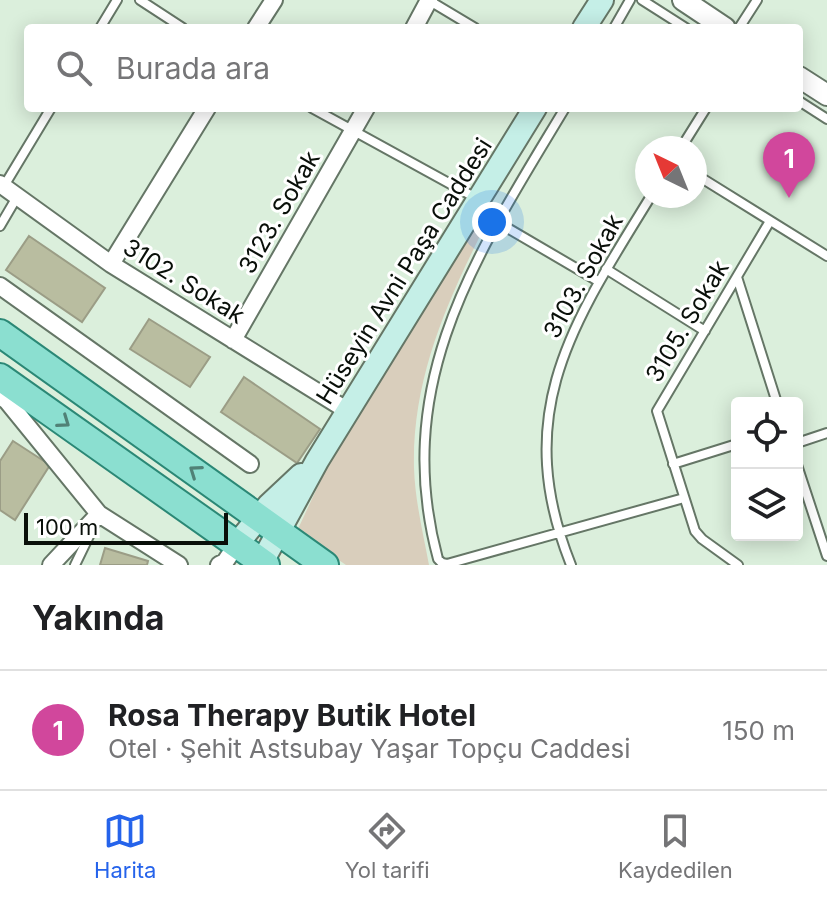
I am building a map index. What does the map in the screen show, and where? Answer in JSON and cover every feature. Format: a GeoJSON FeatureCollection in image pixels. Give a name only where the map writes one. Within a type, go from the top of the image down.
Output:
{"type":"FeatureCollection","features":[{"type":"Feature","properties":{"kind":"main road"},"geometry":{"type":"LineString","coordinates":[[587,24],[602,0]]}},
{"type":"Feature","properties":{"kind":"main road","name":"Hüseyin Avni Paşa Caddesi"},"geometry":{"type":"LineString","coordinates":[[237,544],[268,524],[317,461],[533,112]]}},
{"type":"Feature","properties":{"kind":"main road"},"geometry":{"type":"LineString","coordinates":[[0,333],[325,565]]}},
{"type":"Feature","properties":{"kind":"main road"},"geometry":{"type":"LineString","coordinates":[[0,377],[263,564]]}},
{"type":"Feature","properties":{"kind":"main road","name":"Hüseyin Avni Paşa Caddesi"},"geometry":{"type":"LineString","coordinates":[[263,564],[268,524]]}},
{"type":"Feature","properties":{"kind":"street"},"geometry":{"type":"LineString","coordinates":[[259,24],[274,0]]}},
{"type":"Feature","properties":{"kind":"street"},"geometry":{"type":"LineString","coordinates":[[416,24],[429,0]]}},
{"type":"Feature","properties":{"kind":"street"},"geometry":{"type":"LineString","coordinates":[[683,0],[719,24]]}},
{"type":"Feature","properties":{"kind":"street"},"geometry":{"type":"LineString","coordinates":[[803,80],[827,95]]}},
{"type":"Feature","properties":{"kind":"street"},"geometry":{"type":"LineString","coordinates":[[111,264],[205,112]]}},
{"type":"Feature","properties":{"kind":"street","name":"3123. Sokak"},"geometry":{"type":"LineString","coordinates":[[233,340],[364,112]]}},
{"type":"Feature","properties":{"kind":"street","name":"3102. Sokak"},"geometry":{"type":"LineString","coordinates":[[2,185],[111,264],[348,411]]}},
{"type":"Feature","properties":{"kind":"street"},"geometry":{"type":"LineString","coordinates":[[0,286],[250,464]]}},
{"type":"Feature","properties":{"kind":"street"},"geometry":{"type":"LineString","coordinates":[[0,396],[99,514],[173,564]]}},
{"type":"Feature","properties":{"kind":"street"},"geometry":{"type":"LineString","coordinates":[[51,565],[99,514]]}},
{"type":"Feature","properties":{"kind":"street"},"geometry":{"type":"LineString","coordinates":[[219,565],[225,562],[237,544]]}},
{"type":"Feature","properties":{"kind":"lane"},"geometry":{"type":"LineString","coordinates":[[102,24],[117,0]]}},
{"type":"Feature","properties":{"kind":"lane"},"geometry":{"type":"LineString","coordinates":[[140,0],[177,24]]}},
{"type":"Feature","properties":{"kind":"lane"},"geometry":{"type":"LineString","coordinates":[[429,0],[468,24]]}},
{"type":"Feature","properties":{"kind":"lane"},"geometry":{"type":"LineString","coordinates":[[616,24],[630,0]]}},
{"type":"Feature","properties":{"kind":"lane"},"geometry":{"type":"LineString","coordinates":[[642,0],[680,24]]}},
{"type":"Feature","properties":{"kind":"lane"},"geometry":{"type":"LineString","coordinates":[[742,24],[757,0]]}},
{"type":"Feature","properties":{"kind":"lane"},"geometry":{"type":"LineString","coordinates":[[803,104],[827,119]]}},
{"type":"Feature","properties":{"kind":"lane"},"geometry":{"type":"LineString","coordinates":[[2,185],[48,112]]}},
{"type":"Feature","properties":{"kind":"lane"},"geometry":{"type":"LineString","coordinates":[[319,112],[476,204],[497,222],[598,281]]}},
{"type":"Feature","properties":{"kind":"lane"},"geometry":{"type":"LineString","coordinates":[[563,112],[497,222],[459,297],[444,338],[427,411],[424,462],[438,559],[444,564],[684,498]]}},
{"type":"Feature","properties":{"kind":"lane"},"geometry":{"type":"LineString","coordinates":[[688,136],[704,112]]}},
{"type":"Feature","properties":{"kind":"lane"},"geometry":{"type":"LineString","coordinates":[[707,182],[827,256]]}},
{"type":"Feature","properties":{"kind":"lane"},"geometry":{"type":"LineString","coordinates":[[0,226],[17,197]]}},
{"type":"Feature","properties":{"kind":"lane","name":"3103. Sokak"},"geometry":{"type":"LineString","coordinates":[[571,565],[551,506],[547,476],[547,422],[551,392],[567,344],[598,281],[644,208]]}},
{"type":"Feature","properties":{"kind":"lane","name":"3105. Sokak"},"geometry":{"type":"LineString","coordinates":[[738,565],[699,537],[657,411],[770,221]]}},
{"type":"Feature","properties":{"kind":"lane"},"geometry":{"type":"LineString","coordinates":[[606,269],[705,331]]}},
{"type":"Feature","properties":{"kind":"lane"},"geometry":{"type":"LineString","coordinates":[[737,277],[775,397]]}},
{"type":"Feature","properties":{"kind":"lane"},"geometry":{"type":"LineString","coordinates":[[803,441],[827,433]]}},
{"type":"Feature","properties":{"kind":"lane"},"geometry":{"type":"LineString","coordinates":[[673,464],[731,446]]}},
{"type":"Feature","properties":{"kind":"lane"},"geometry":{"type":"LineString","coordinates":[[798,469],[827,556]]}},
{"type":"Feature","properties":{"kind":"lane"},"geometry":{"type":"LineString","coordinates":[[75,565],[99,514]]}},
{"type":"Feature","properties":{"kind":"shaded area"},"geometry":{"type":"Polygon","coordinates":[[[473,229],[481,234],[443,318],[418,406],[414,468],[429,565],[346,565],[297,531],[326,469],[473,229]]]}},
{"type":"Feature","properties":{"kind":"building"},"geometry":{"type":"Polygon","coordinates":[[[29,236],[105,288],[82,322],[6,270],[29,236]]]}},
{"type":"Feature","properties":{"kind":"building"},"geometry":{"type":"Polygon","coordinates":[[[149,319],[210,357],[190,387],[130,349],[149,319]]]}},
{"type":"Feature","properties":{"kind":"building"},"geometry":{"type":"Polygon","coordinates":[[[244,377],[320,429],[297,463],[221,412],[244,377]]]}},
{"type":"Feature","properties":{"kind":"building"},"geometry":{"type":"Polygon","coordinates":[[[13,441],[50,465],[15,520],[0,510],[0,461],[13,441]]]}},
{"type":"Feature","properties":{"kind":"building"},"geometry":{"type":"Polygon","coordinates":[[[105,548],[148,561],[147,565],[100,565],[105,548]]]}},
{"type":"Feature","properties":{"kind":"place","name":"Rosa Therapy Butik Hotel"},"geometry":{"type":"Point","coordinates":[789,198]}}]}
